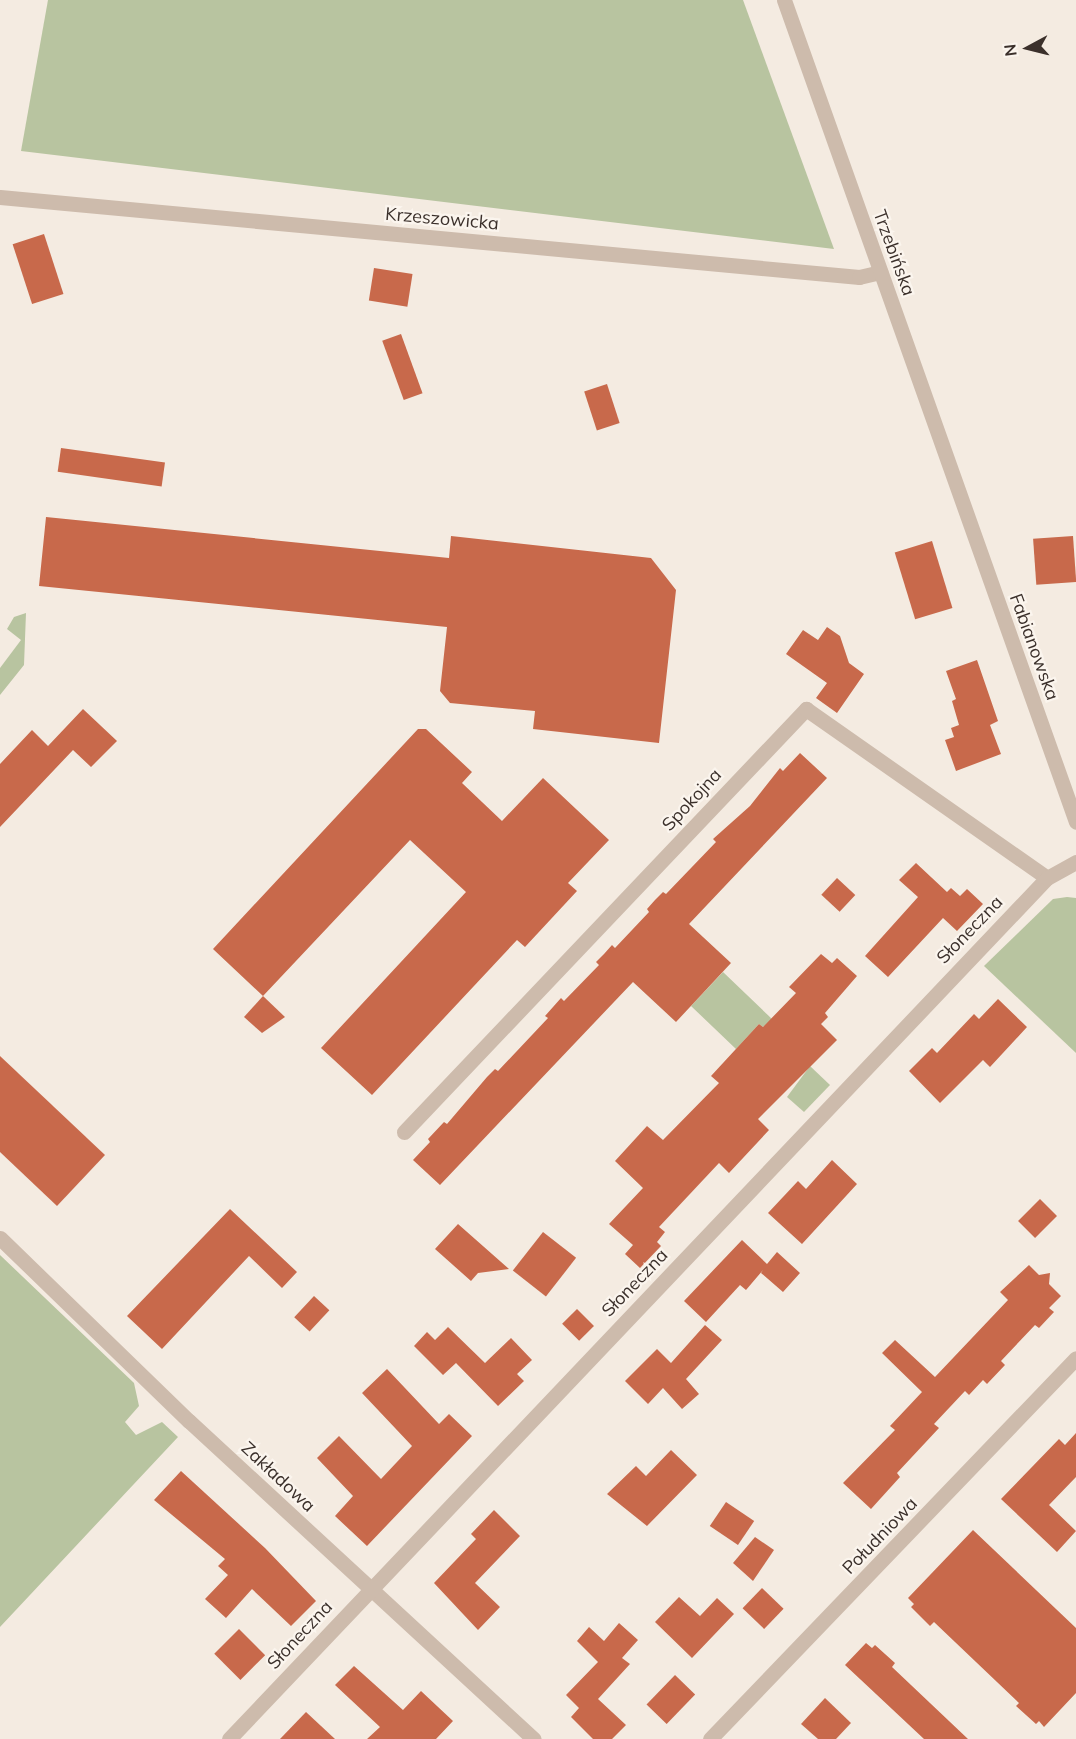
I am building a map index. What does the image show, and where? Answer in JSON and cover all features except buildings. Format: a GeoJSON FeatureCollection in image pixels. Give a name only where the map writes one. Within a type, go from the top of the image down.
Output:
{"type":"FeatureCollection","features":[{"type":"Feature","properties":{"kind":"street","name":"Trzebińska"},"geometry":{"type":"LineString","coordinates":[[784,0],[968,518]]}},
{"type":"Feature","properties":{"kind":"street","name":"Krzeszowicka"},"geometry":{"type":"LineString","coordinates":[[0,197],[860,277],[880,272]]}},
{"type":"Feature","properties":{"kind":"street","name":"Fabianowska"},"geometry":{"type":"LineString","coordinates":[[968,518],[1076,822]]}},
{"type":"Feature","properties":{"kind":"street","name":"Spokojna"},"geometry":{"type":"LineString","coordinates":[[404,1132],[806,709],[1047,878]]}},
{"type":"Feature","properties":{"kind":"street","name":"Słoneczna"},"geometry":{"type":"LineString","coordinates":[[229,1739],[1047,878],[1076,862]]}},
{"type":"Feature","properties":{"kind":"street","name":"Zakładowa"},"geometry":{"type":"LineString","coordinates":[[0,1238],[371,1589],[534,1739]]}},
{"type":"Feature","properties":{"kind":"street","name":"Południowa"},"geometry":{"type":"LineString","coordinates":[[710,1739],[1076,1358]]}},
{"type":"Feature","properties":{"kind":"green space"},"geometry":{"type":"Polygon","coordinates":[[[48,0],[743,0],[834,249],[21,151],[48,0]]]}},
{"type":"Feature","properties":{"kind":"green space"},"geometry":{"type":"Polygon","coordinates":[[[26,613],[24,665],[0,695],[0,668],[21,640],[7,629],[14,617],[26,613]]]}},
{"type":"Feature","properties":{"kind":"green space"},"geometry":{"type":"Polygon","coordinates":[[[1076,898],[1076,1053],[984,966],[1053,899],[1076,898]]]}},
{"type":"Feature","properties":{"kind":"green space"},"geometry":{"type":"Polygon","coordinates":[[[723,972],[772,1019],[763,1027],[759,1024],[736,1049],[691,1006],[723,972]]]}},
{"type":"Feature","properties":{"kind":"green space"},"geometry":{"type":"Polygon","coordinates":[[[810,1066],[830,1085],[804,1112],[787,1097],[810,1066]]]}},
{"type":"Feature","properties":{"kind":"green space"},"geometry":{"type":"Polygon","coordinates":[[[0,1255],[134,1383],[139,1406],[125,1422],[136,1435],[162,1422],[178,1437],[0,1627],[0,1255]]]}}]}
